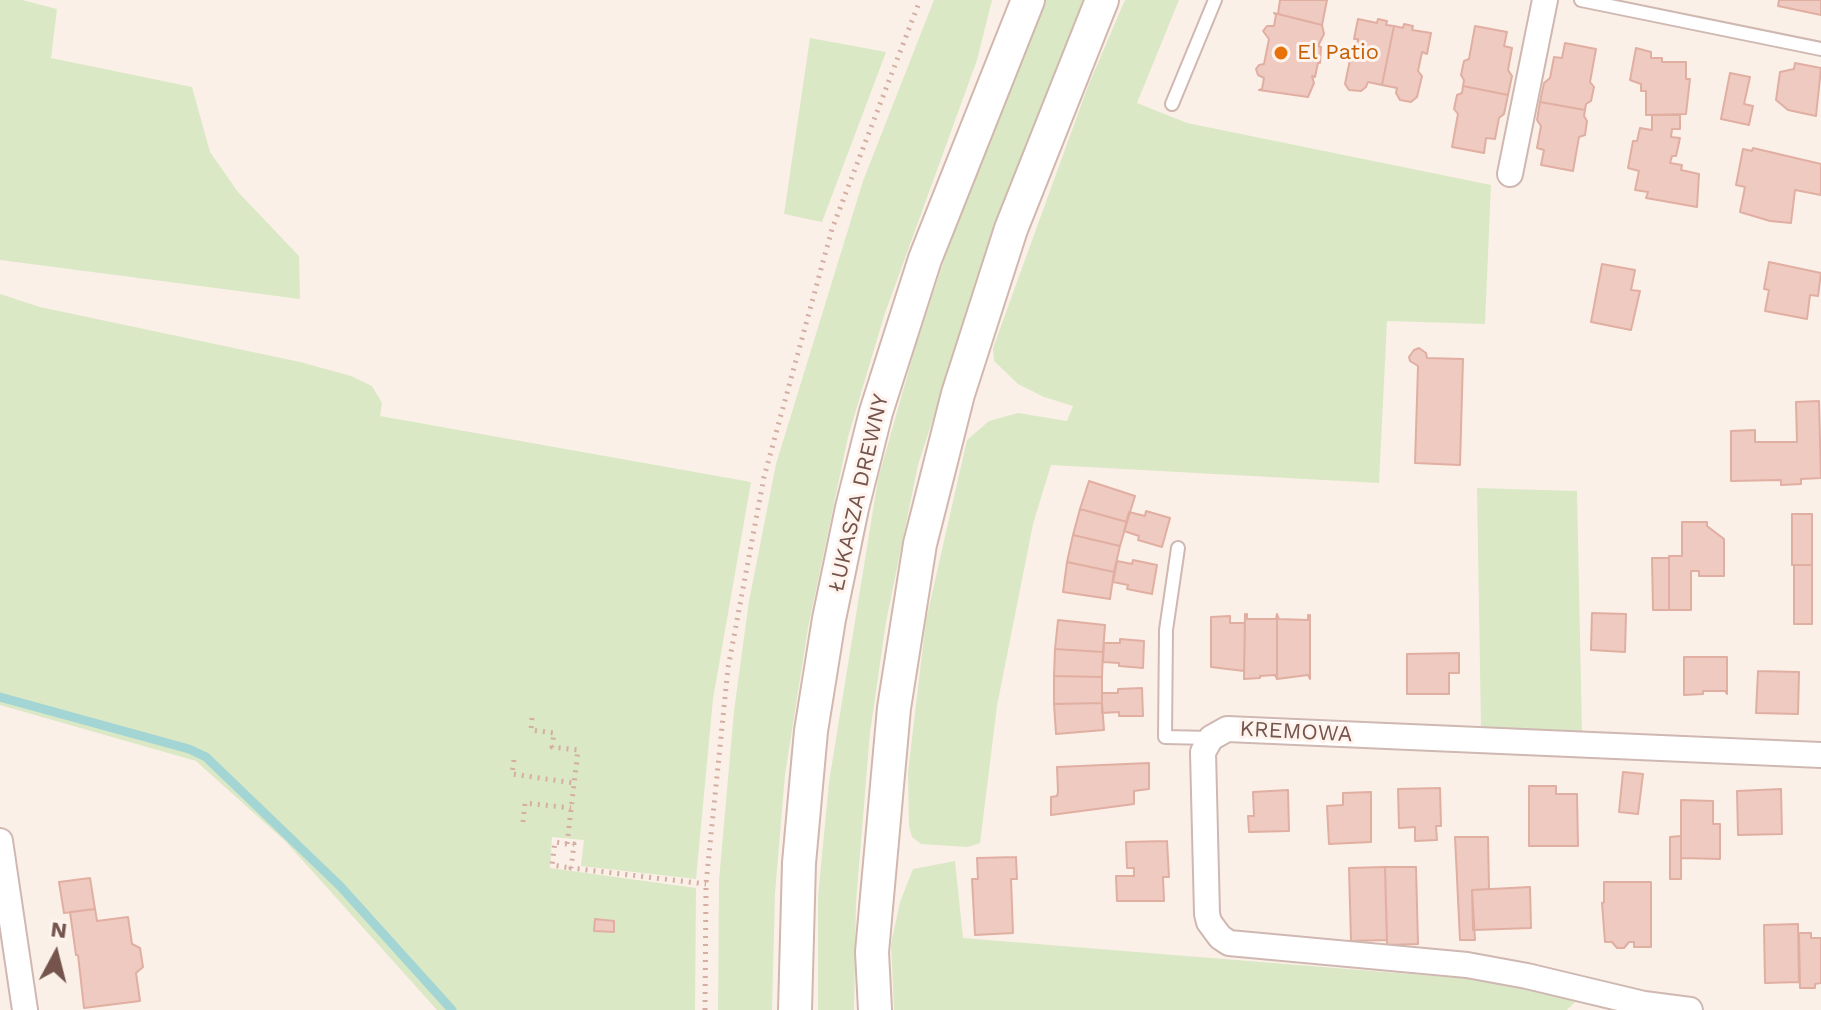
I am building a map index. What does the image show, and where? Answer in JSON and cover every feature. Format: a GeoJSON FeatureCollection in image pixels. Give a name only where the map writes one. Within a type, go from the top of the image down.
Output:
{"type":"FeatureCollection","features":[{"type":"Feature","properties":{"kind":"main road","name":"ŁUKASZA DREWNY"},"geometry":{"type":"LineString","coordinates":[[795,1010],[799,863],[811,731],[829,619],[852,508],[876,412],[925,259],[1028,0]]}},
{"type":"Feature","properties":{"kind":"main road"},"geometry":{"type":"LineString","coordinates":[[875,1010],[872,952],[894,708],[920,544],[958,394],[1011,229],[1102,0]]}},
{"type":"Feature","properties":{"kind":"street"},"geometry":{"type":"LineString","coordinates":[[1510,174],[1545,0]]}},
{"type":"Feature","properties":{"kind":"street","name":"KREMOWA"},"geometry":{"type":"LineString","coordinates":[[1690,1010],[1592,1001],[1527,976],[1467,965],[1239,946],[1220,937],[1207,914],[1203,752],[1211,738],[1227,729],[1821,755]]}},
{"type":"Feature","properties":{"kind":"street"},"geometry":{"type":"LineString","coordinates":[[0,841],[25,1010]]}},
{"type":"Feature","properties":{"kind":"lane"},"geometry":{"type":"LineString","coordinates":[[1172,104],[1215,0]]}},
{"type":"Feature","properties":{"kind":"lane"},"geometry":{"type":"LineString","coordinates":[[1581,0],[1821,49]]}},
{"type":"Feature","properties":{"kind":"lane"},"geometry":{"type":"LineString","coordinates":[[1178,548],[1166,630],[1165,737],[1211,738]]}},
{"type":"Feature","properties":{"kind":"path"},"geometry":{"type":"LineString","coordinates":[[705,1010],[706,884],[728,668],[764,477],[832,229],[920,0]]}},
{"type":"Feature","properties":{"kind":"path"},"geometry":{"type":"LineString","coordinates":[[532,718],[531,730],[554,733],[552,747],[578,750],[567,844]]}},
{"type":"Feature","properties":{"kind":"path"},"geometry":{"type":"LineString","coordinates":[[514,760],[512,774],[574,783]]}},
{"type":"Feature","properties":{"kind":"path"},"geometry":{"type":"LineString","coordinates":[[523,822],[525,803],[571,808]]}},
{"type":"Feature","properties":{"kind":"path"},"geometry":{"type":"LineString","coordinates":[[571,868],[574,844],[555,842],[552,865],[571,868],[706,884]]}},
{"type":"Feature","properties":{"kind":"green space"},"geometry":{"type":"Polygon","coordinates":[[[0,0],[22,0],[57,9],[51,58],[192,87],[210,152],[238,192],[299,256],[300,299],[0,260],[0,0]]]}},
{"type":"Feature","properties":{"kind":"green space"},"geometry":{"type":"Polygon","coordinates":[[[934,0],[992,0],[977,60],[884,316],[848,437],[808,628],[785,775],[775,893],[772,1010],[718,1010],[719,880],[734,711],[749,601],[776,464],[863,181],[934,0]]]}},
{"type":"Feature","properties":{"kind":"green space"},"geometry":{"type":"Polygon","coordinates":[[[1044,0],[1083,0],[984,263],[918,465],[886,622],[870,733],[856,902],[854,1010],[818,1010],[818,897],[829,782],[878,479],[946,254],[1044,0]]]}},
{"type":"Feature","properties":{"kind":"green space"},"geometry":{"type":"Polygon","coordinates":[[[1125,0],[1179,0],[1137,103],[1187,123],[1491,185],[1485,324],[1387,321],[1379,483],[1051,465],[1033,524],[997,706],[980,843],[968,847],[921,844],[912,837],[909,826],[908,772],[926,620],[967,440],[989,421],[1018,413],[1067,421],[1073,406],[1044,397],[1018,384],[994,361],[993,348],[1088,86],[1125,0]]]}},
{"type":"Feature","properties":{"kind":"green space"},"geometry":{"type":"Polygon","coordinates":[[[810,38],[886,52],[822,222],[784,214],[810,38]]]}},
{"type":"Feature","properties":{"kind":"green space"},"geometry":{"type":"Polygon","coordinates":[[[0,294],[40,307],[300,362],[351,376],[372,386],[382,403],[380,416],[751,482],[713,699],[696,879],[581,866],[584,840],[552,837],[550,868],[696,888],[695,1010],[437,1010],[286,842],[196,761],[0,705],[0,294]]]}},
{"type":"Feature","properties":{"kind":"green space"},"geometry":{"type":"Polygon","coordinates":[[[1477,488],[1577,491],[1582,733],[1481,728],[1477,488]]]}},
{"type":"Feature","properties":{"kind":"green space"},"geometry":{"type":"Polygon","coordinates":[[[955,861],[963,938],[1484,980],[1577,1000],[1567,1010],[894,1010],[891,944],[900,902],[913,869],[955,861]]]}},
{"type":"Feature","properties":{"kind":"building"},"geometry":{"type":"Polygon","coordinates":[[[1280,0],[1327,0],[1322,25],[1278,14],[1280,0]]]}},
{"type":"Feature","properties":{"kind":"building"},"geometry":{"type":"Polygon","coordinates":[[[1779,0],[1821,0],[1821,15],[1778,6],[1779,0]]]}},
{"type":"Feature","properties":{"kind":"building"},"geometry":{"type":"Polygon","coordinates":[[[1274,13],[1322,25],[1324,34],[1318,46],[1321,47],[1320,63],[1315,77],[1312,76],[1314,83],[1308,97],[1259,90],[1264,78],[1258,75],[1256,69],[1264,64],[1269,39],[1263,31],[1267,26],[1274,26],[1274,13]]]}},
{"type":"Feature","properties":{"kind":"building"},"geometry":{"type":"Polygon","coordinates":[[[1358,19],[1377,23],[1378,19],[1394,26],[1382,85],[1368,82],[1361,91],[1349,90],[1345,84],[1350,60],[1355,57],[1358,39],[1354,39],[1358,19]]]}},
{"type":"Feature","properties":{"kind":"building"},"geometry":{"type":"Polygon","coordinates":[[[1404,24],[1413,26],[1412,30],[1431,33],[1427,54],[1422,52],[1418,71],[1422,76],[1417,97],[1411,102],[1400,100],[1397,88],[1382,85],[1394,26],[1403,28],[1404,24]]]}},
{"type":"Feature","properties":{"kind":"building"},"geometry":{"type":"Polygon","coordinates":[[[1475,26],[1507,32],[1504,46],[1512,48],[1508,95],[1463,86],[1461,75],[1464,61],[1469,59],[1475,26]]]}},
{"type":"Feature","properties":{"kind":"building"},"geometry":{"type":"Polygon","coordinates":[[[1565,43],[1596,49],[1590,82],[1594,87],[1585,110],[1540,102],[1544,83],[1550,78],[1554,57],[1562,58],[1565,43]]]}},
{"type":"Feature","properties":{"kind":"building"},"geometry":{"type":"Polygon","coordinates":[[[1636,48],[1651,52],[1651,58],[1662,58],[1662,62],[1686,62],[1686,79],[1690,79],[1686,114],[1646,115],[1646,91],[1641,91],[1641,84],[1630,80],[1636,48]]]}},
{"type":"Feature","properties":{"kind":"building"},"geometry":{"type":"Polygon","coordinates":[[[1795,63],[1821,68],[1816,116],[1788,110],[1776,100],[1780,72],[1794,69],[1795,63]]]}},
{"type":"Feature","properties":{"kind":"building"},"geometry":{"type":"Polygon","coordinates":[[[1730,73],[1750,77],[1744,104],[1753,106],[1749,125],[1721,119],[1730,73]]]}},
{"type":"Feature","properties":{"kind":"building"},"geometry":{"type":"Polygon","coordinates":[[[1463,86],[1508,95],[1495,139],[1486,138],[1484,153],[1452,147],[1458,114],[1454,109],[1463,86]]]}},
{"type":"Feature","properties":{"kind":"building"},"geometry":{"type":"Polygon","coordinates":[[[1540,102],[1585,110],[1585,135],[1579,137],[1573,171],[1541,165],[1544,150],[1537,148],[1541,126],[1537,120],[1540,102]]]}},
{"type":"Feature","properties":{"kind":"building"},"geometry":{"type":"Polygon","coordinates":[[[1652,115],[1680,115],[1680,129],[1672,129],[1671,137],[1680,138],[1676,156],[1672,156],[1670,163],[1682,165],[1681,170],[1699,174],[1697,207],[1646,198],[1648,192],[1635,190],[1639,171],[1628,168],[1633,141],[1637,141],[1640,128],[1652,130],[1652,115]]]}},
{"type":"Feature","properties":{"kind":"building"},"geometry":{"type":"Polygon","coordinates":[[[1753,148],[1821,164],[1821,195],[1795,190],[1791,223],[1770,221],[1740,212],[1745,187],[1736,185],[1743,149],[1752,151],[1753,148]]]}},
{"type":"Feature","properties":{"kind":"building"},"geometry":{"type":"Polygon","coordinates":[[[1769,262],[1821,273],[1818,296],[1810,295],[1807,319],[1765,311],[1769,290],[1764,289],[1769,262]]]}},
{"type":"Feature","properties":{"kind":"building"},"geometry":{"type":"Polygon","coordinates":[[[1602,264],[1635,270],[1631,290],[1640,291],[1631,330],[1591,322],[1602,264]]]}},
{"type":"Feature","properties":{"kind":"building"},"geometry":{"type":"Polygon","coordinates":[[[1419,348],[1427,358],[1463,359],[1460,465],[1415,463],[1418,366],[1409,357],[1419,348]]]}},
{"type":"Feature","properties":{"kind":"building"},"geometry":{"type":"Polygon","coordinates":[[[1819,401],[1821,478],[1801,479],[1801,484],[1781,485],[1781,480],[1731,481],[1731,431],[1755,430],[1755,442],[1797,442],[1796,402],[1819,401]]]}},
{"type":"Feature","properties":{"kind":"building"},"geometry":{"type":"Polygon","coordinates":[[[1089,481],[1135,496],[1127,522],[1080,509],[1089,481]]]}},
{"type":"Feature","properties":{"kind":"building"},"geometry":{"type":"Polygon","coordinates":[[[1080,509],[1127,522],[1120,546],[1073,535],[1080,509]]]}},
{"type":"Feature","properties":{"kind":"building"},"geometry":{"type":"Polygon","coordinates":[[[1146,511],[1170,518],[1162,547],[1138,540],[1139,536],[1124,531],[1129,512],[1145,516],[1146,511]]]}},
{"type":"Feature","properties":{"kind":"building"},"geometry":{"type":"Polygon","coordinates":[[[1792,514],[1812,514],[1812,565],[1792,565],[1792,514]]]}},
{"type":"Feature","properties":{"kind":"building"},"geometry":{"type":"Polygon","coordinates":[[[1682,522],[1707,522],[1707,526],[1724,539],[1724,576],[1699,576],[1699,571],[1691,571],[1691,610],[1669,610],[1669,556],[1682,556],[1682,522]]]}},
{"type":"Feature","properties":{"kind":"building"},"geometry":{"type":"Polygon","coordinates":[[[1073,535],[1120,546],[1114,572],[1067,562],[1073,535]]]}},
{"type":"Feature","properties":{"kind":"building"},"geometry":{"type":"Polygon","coordinates":[[[1652,558],[1669,558],[1669,610],[1653,610],[1652,558]]]}},
{"type":"Feature","properties":{"kind":"building"},"geometry":{"type":"Polygon","coordinates":[[[1133,560],[1157,565],[1152,594],[1127,589],[1128,585],[1113,582],[1117,561],[1132,564],[1133,560]]]}},
{"type":"Feature","properties":{"kind":"building"},"geometry":{"type":"Polygon","coordinates":[[[1067,562],[1114,572],[1110,599],[1063,592],[1067,562]]]}},
{"type":"Feature","properties":{"kind":"building"},"geometry":{"type":"Polygon","coordinates":[[[1794,565],[1812,565],[1812,624],[1794,624],[1794,565]]]}},
{"type":"Feature","properties":{"kind":"building"},"geometry":{"type":"Polygon","coordinates":[[[1592,613],[1626,614],[1625,652],[1591,650],[1592,613]]]}},
{"type":"Feature","properties":{"kind":"building"},"geometry":{"type":"Polygon","coordinates":[[[1245,614],[1247,619],[1276,619],[1277,614],[1277,679],[1275,675],[1244,679],[1245,614]]]}},
{"type":"Feature","properties":{"kind":"building"},"geometry":{"type":"Polygon","coordinates":[[[1277,614],[1279,619],[1308,620],[1310,615],[1310,679],[1308,675],[1277,679],[1277,614]]]}},
{"type":"Feature","properties":{"kind":"building"},"geometry":{"type":"Polygon","coordinates":[[[1230,616],[1230,623],[1245,623],[1244,671],[1211,667],[1211,617],[1230,616]]]}},
{"type":"Feature","properties":{"kind":"building"},"geometry":{"type":"Polygon","coordinates":[[[1058,620],[1105,625],[1103,652],[1055,649],[1058,620]]]}},
{"type":"Feature","properties":{"kind":"building"},"geometry":{"type":"Polygon","coordinates":[[[1120,639],[1144,641],[1143,668],[1103,662],[1104,643],[1120,643],[1120,639]]]}},
{"type":"Feature","properties":{"kind":"building"},"geometry":{"type":"Polygon","coordinates":[[[1055,649],[1103,652],[1102,677],[1054,676],[1055,649]]]}},
{"type":"Feature","properties":{"kind":"building"},"geometry":{"type":"Polygon","coordinates":[[[1459,653],[1459,673],[1449,673],[1449,694],[1407,694],[1407,654],[1459,653]]]}},
{"type":"Feature","properties":{"kind":"building"},"geometry":{"type":"Polygon","coordinates":[[[1684,657],[1727,657],[1727,694],[1725,691],[1703,691],[1703,694],[1684,695],[1684,657]]]}},
{"type":"Feature","properties":{"kind":"building"},"geometry":{"type":"Polygon","coordinates":[[[1758,671],[1799,672],[1798,714],[1756,713],[1758,671]]]}},
{"type":"Feature","properties":{"kind":"building"},"geometry":{"type":"Polygon","coordinates":[[[1054,676],[1102,677],[1102,703],[1054,704],[1054,676]]]}},
{"type":"Feature","properties":{"kind":"building"},"geometry":{"type":"Polygon","coordinates":[[[1142,688],[1143,716],[1102,713],[1102,693],[1142,688]]]}},
{"type":"Feature","properties":{"kind":"building"},"geometry":{"type":"Polygon","coordinates":[[[1102,703],[1104,730],[1056,734],[1054,704],[1102,703]]]}},
{"type":"Feature","properties":{"kind":"building"},"geometry":{"type":"Polygon","coordinates":[[[1149,763],[1149,789],[1134,791],[1134,804],[1051,815],[1051,797],[1057,796],[1058,792],[1057,767],[1149,763]]]}},
{"type":"Feature","properties":{"kind":"building"},"geometry":{"type":"Polygon","coordinates":[[[1623,772],[1643,774],[1638,814],[1619,812],[1623,772]]]}},
{"type":"Feature","properties":{"kind":"building"},"geometry":{"type":"Polygon","coordinates":[[[1529,786],[1556,786],[1556,794],[1577,794],[1578,846],[1529,846],[1529,786]]]}},
{"type":"Feature","properties":{"kind":"building"},"geometry":{"type":"Polygon","coordinates":[[[1440,788],[1441,826],[1436,826],[1437,840],[1415,841],[1415,827],[1399,828],[1398,789],[1440,788]]]}},
{"type":"Feature","properties":{"kind":"building"},"geometry":{"type":"Polygon","coordinates":[[[1781,789],[1782,834],[1738,835],[1737,791],[1781,789]]]}},
{"type":"Feature","properties":{"kind":"building"},"geometry":{"type":"Polygon","coordinates":[[[1288,790],[1289,831],[1249,832],[1248,816],[1254,816],[1253,792],[1288,790]]]}},
{"type":"Feature","properties":{"kind":"building"},"geometry":{"type":"Polygon","coordinates":[[[1371,792],[1371,842],[1329,844],[1327,806],[1343,805],[1343,793],[1371,792]]]}},
{"type":"Feature","properties":{"kind":"building"},"geometry":{"type":"Polygon","coordinates":[[[1681,800],[1713,801],[1713,824],[1720,824],[1720,859],[1681,858],[1681,800]]]}},
{"type":"Feature","properties":{"kind":"building"},"geometry":{"type":"Polygon","coordinates":[[[1681,836],[1681,879],[1670,879],[1670,837],[1681,836]]]}},
{"type":"Feature","properties":{"kind":"building"},"geometry":{"type":"Polygon","coordinates":[[[1455,837],[1488,837],[1489,889],[1472,890],[1475,940],[1460,940],[1455,837]]]}},
{"type":"Feature","properties":{"kind":"building"},"geometry":{"type":"Polygon","coordinates":[[[1167,841],[1169,877],[1163,877],[1164,901],[1117,901],[1116,876],[1134,876],[1134,868],[1127,868],[1126,842],[1167,841]]]}},
{"type":"Feature","properties":{"kind":"building"},"geometry":{"type":"Polygon","coordinates":[[[1016,857],[1017,879],[1011,879],[1013,933],[975,935],[972,879],[978,879],[977,858],[1016,857]]]}},
{"type":"Feature","properties":{"kind":"building"},"geometry":{"type":"Polygon","coordinates":[[[1385,867],[1387,940],[1351,941],[1349,868],[1385,867]]]}},
{"type":"Feature","properties":{"kind":"building"},"geometry":{"type":"Polygon","coordinates":[[[1385,867],[1416,867],[1418,944],[1387,945],[1385,867]]]}},
{"type":"Feature","properties":{"kind":"building"},"geometry":{"type":"Polygon","coordinates":[[[90,878],[95,909],[64,913],[59,882],[90,878]]]}},
{"type":"Feature","properties":{"kind":"building"},"geometry":{"type":"Polygon","coordinates":[[[1604,882],[1651,882],[1651,947],[1634,947],[1634,942],[1629,942],[1624,948],[1617,948],[1612,942],[1605,942],[1604,882]]]}},
{"type":"Feature","properties":{"kind":"building"},"geometry":{"type":"Polygon","coordinates":[[[1530,887],[1531,928],[1473,930],[1472,890],[1530,887]]]}},
{"type":"Feature","properties":{"kind":"building"},"geometry":{"type":"Polygon","coordinates":[[[95,909],[97,921],[128,917],[132,944],[140,948],[143,967],[136,973],[140,1001],[84,1008],[70,912],[95,909]]]}},
{"type":"Feature","properties":{"kind":"building"},"geometry":{"type":"Polygon","coordinates":[[[595,919],[614,921],[614,932],[594,931],[595,919]]]}},
{"type":"Feature","properties":{"kind":"building"},"geometry":{"type":"Polygon","coordinates":[[[1798,924],[1799,982],[1765,983],[1764,925],[1798,924]]]}},
{"type":"Feature","properties":{"kind":"building"},"geometry":{"type":"Polygon","coordinates":[[[1799,933],[1811,933],[1811,938],[1821,938],[1821,983],[1815,984],[1815,988],[1800,988],[1799,933]]]}},
{"type":"Feature","properties":{"kind":"waterway"},"geometry":{"type":"LineString","coordinates":[[0,697],[189,749],[206,757],[340,886],[452,1010]]}},
{"type":"Feature","properties":{"kind":"place","name":"El Patio"},"geometry":{"type":"Point","coordinates":[1281,53]}}]}
